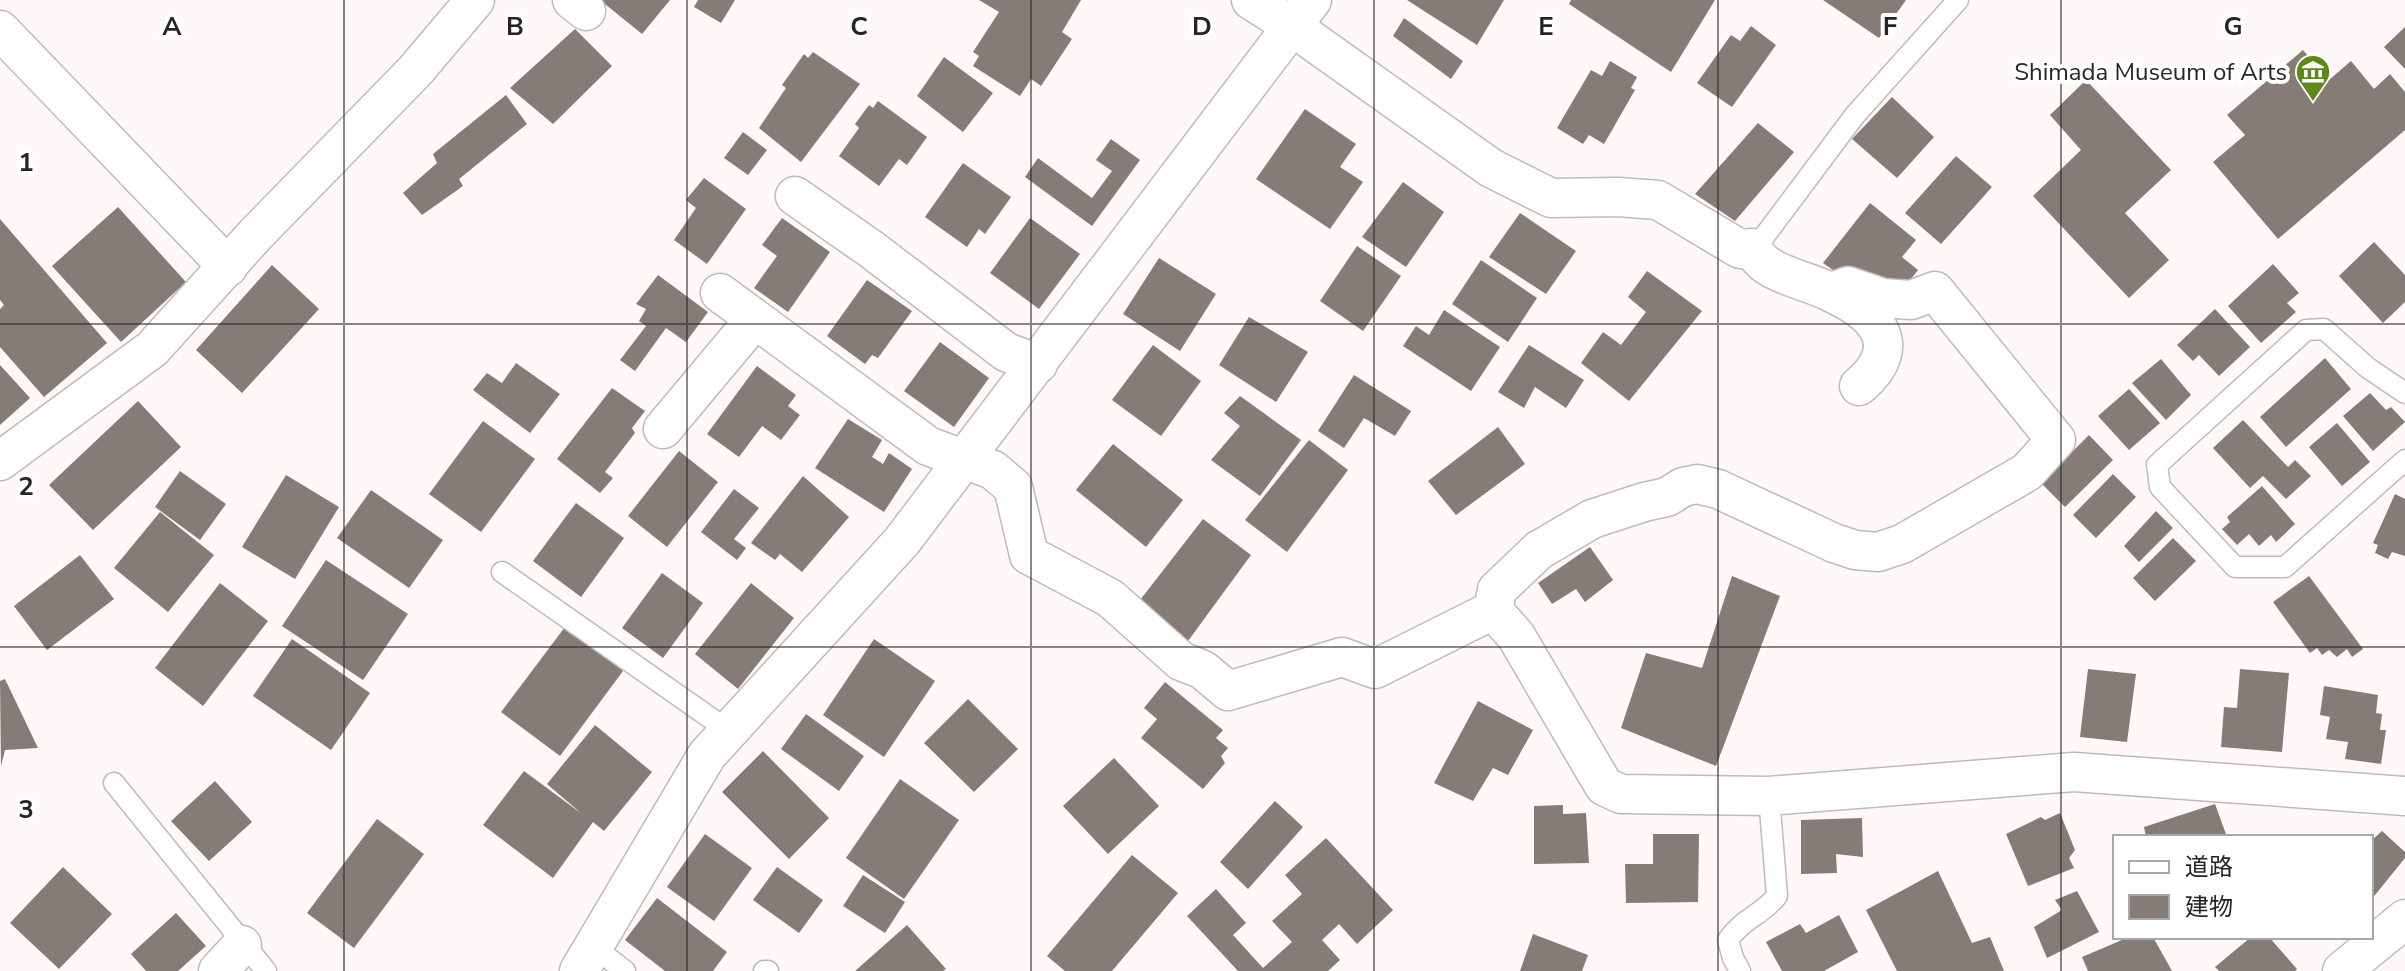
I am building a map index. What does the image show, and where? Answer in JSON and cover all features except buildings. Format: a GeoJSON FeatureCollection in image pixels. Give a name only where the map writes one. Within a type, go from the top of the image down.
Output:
{"type":"FeatureCollection","features":[{"type":"Feature","properties":{"kind":"street"},"geometry":{"type":"LineString","coordinates":[[0,461],[152,349],[256,234],[415,71],[475,0]]}},
{"type":"Feature","properties":{"kind":"street"},"geometry":{"type":"LineString","coordinates":[[1251,0],[1301,12],[1491,168],[1551,198],[1658,200],[1740,249],[1752,248],[1770,268],[1832,292],[1868,315],[1882,332],[1884,354],[1875,372],[1859,386]]}},
{"type":"Feature","properties":{"kind":"street"},"geometry":{"type":"LineString","coordinates":[[586,959],[707,755],[902,541],[1301,12]]}},
{"type":"Feature","properties":{"kind":"street"},"geometry":{"type":"LineString","coordinates":[[0,30],[228,267]]}},
{"type":"Feature","properties":{"kind":"street"},"geometry":{"type":"LineString","coordinates":[[795,196],[871,249],[1006,352],[1038,364]]}},
{"type":"Feature","properties":{"kind":"street"},"geometry":{"type":"LineString","coordinates":[[1493,610],[1497,590],[1539,550],[1592,519],[1667,497],[1683,487],[1697,484],[1718,489],[1834,543],[1855,550],[1878,552],[1902,544],[2027,472],[2056,440],[1935,291],[1911,300],[1883,298],[1848,286],[1832,292]]}},
{"type":"Feature","properties":{"kind":"street"},"geometry":{"type":"LineString","coordinates":[[720,293],[928,446],[993,470],[1013,487],[1029,555],[1110,598],[1181,661],[1203,670],[1228,691],[1342,657],[1375,669],[1493,610]]}},
{"type":"Feature","properties":{"kind":"street"},"geometry":{"type":"LineString","coordinates":[[663,429],[755,319]]}},
{"type":"Feature","properties":{"kind":"street"},"geometry":{"type":"LineString","coordinates":[[1493,610],[1516,636],[1604,786],[1621,794],[1769,796],[2074,772],[2405,796]]}},
{"type":"Feature","properties":{"kind":"street"},"geometry":{"type":"LineString","coordinates":[[2342,971],[2405,919]]}},
{"type":"Feature","properties":{"kind":"lane"},"geometry":{"type":"LineString","coordinates":[[1752,248],[1763,238],[1855,115],[1958,0]]}},
{"type":"Feature","properties":{"kind":"lane"},"geometry":{"type":"LineString","coordinates":[[2405,393],[2368,368],[2324,329],[2306,330],[2157,465],[2160,487],[2235,567],[2285,567],[2405,460]]}},
{"type":"Feature","properties":{"kind":"lane"},"geometry":{"type":"LineString","coordinates":[[502,572],[729,731]]}},
{"type":"Feature","properties":{"kind":"lane"},"geometry":{"type":"LineString","coordinates":[[114,783],[242,962]]}},
{"type":"Feature","properties":{"kind":"lane"},"geometry":{"type":"LineString","coordinates":[[1740,971],[1728,940],[1737,926],[1768,907],[1777,896],[1769,796]]}},
{"type":"Feature","properties":{"kind":"lane"},"geometry":{"type":"LineString","coordinates":[[586,959],[625,971]]}},
{"type":"Feature","properties":{"kind":"place","name":"Shimada Museum of Arts"},"geometry":{"type":"Point","coordinates":[2313,103]}}]}
